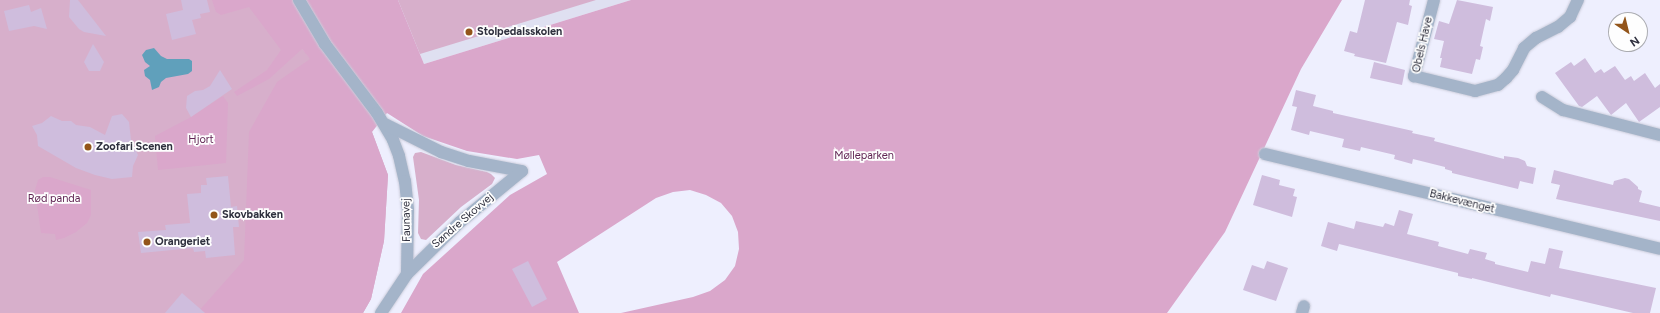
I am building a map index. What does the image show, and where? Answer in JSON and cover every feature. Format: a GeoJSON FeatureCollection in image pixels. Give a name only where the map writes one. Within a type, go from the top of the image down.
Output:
{"type":"FeatureCollection","features":[{"type":"Feature","properties":{"kind":"street","name":"Faunavej"},"geometry":{"type":"LineString","coordinates":[[299,0],[326,44],[385,124],[399,156],[405,181],[408,210],[407,274]]}},
{"type":"Feature","properties":{"kind":"street","name":"Obels Have"},"geometry":{"type":"LineString","coordinates":[[1434,0],[1414,76],[1475,91],[1498,85],[1506,78],[1513,70],[1524,48],[1536,38],[1558,27],[1570,16],[1578,0]]}},
{"type":"Feature","properties":{"kind":"street"},"geometry":{"type":"LineString","coordinates":[[1542,97],[1563,110],[1660,135]]}},
{"type":"Feature","properties":{"kind":"street","name":"Faunavej"},"geometry":{"type":"LineString","coordinates":[[385,124],[441,152],[469,161],[522,171]]}},
{"type":"Feature","properties":{"kind":"street","name":"Bakkevænget"},"geometry":{"type":"LineString","coordinates":[[1265,154],[1660,249]]}},
{"type":"Feature","properties":{"kind":"street","name":"Søndre Skovvej"},"geometry":{"type":"LineString","coordinates":[[407,274],[460,222],[522,171]]}},
{"type":"Feature","properties":{"kind":"street"},"geometry":{"type":"LineString","coordinates":[[381,313],[407,274]]}},
{"type":"Feature","properties":{"kind":"shaded area","name":"Stolpedalsskolen"},"geometry":{"type":"Polygon","coordinates":[[[398,0],[631,0],[424,64],[398,0]]]}},
{"type":"Feature","properties":{"kind":"green space","name":"Rød panda"},"geometry":{"type":"Polygon","coordinates":[[[0,0],[274,0],[300,46],[372,132],[388,175],[384,241],[371,299],[363,313],[0,313],[0,0]]]}},
{"type":"Feature","properties":{"kind":"green space","name":"Mølleparken"},"geometry":{"type":"Polygon","coordinates":[[[212,0],[398,0],[424,64],[631,0],[1342,0],[1301,69],[1225,232],[1167,313],[621,313],[693,297],[710,291],[725,280],[735,266],[739,249],[738,232],[732,216],[721,203],[706,195],[690,190],[673,192],[656,198],[557,262],[579,313],[401,313],[423,274],[510,195],[547,174],[539,155],[517,159],[467,151],[423,136],[387,113],[372,132],[388,175],[384,241],[371,299],[363,313],[197,313],[244,260],[249,132],[277,82],[310,59],[302,49],[269,79],[237,96],[234,92],[267,70],[281,50],[249,7],[221,15],[216,12],[212,0]]]}},
{"type":"Feature","properties":{"kind":"green space","name":"Stolpedalsskolen"},"geometry":{"type":"Polygon","coordinates":[[[398,0],[596,0],[420,54],[398,0]]]}},
{"type":"Feature","properties":{"kind":"green space","name":"Hjort"},"geometry":{"type":"Polygon","coordinates":[[[223,96],[228,103],[226,163],[158,170],[155,136],[191,117],[223,96]]]}},
{"type":"Feature","properties":{"kind":"green space"},"geometry":{"type":"Polygon","coordinates":[[[421,152],[456,165],[487,172],[495,178],[492,184],[461,207],[426,240],[421,239],[418,233],[419,200],[413,157],[415,153],[421,152]]]}},
{"type":"Feature","properties":{"kind":"green space","name":"Rød panda"},"geometry":{"type":"Polygon","coordinates":[[[43,177],[50,177],[91,190],[91,215],[87,223],[76,232],[64,238],[56,240],[55,234],[41,233],[35,190],[38,180],[43,177]]]}},
{"type":"Feature","properties":{"kind":"water"},"geometry":{"type":"Polygon","coordinates":[[[154,48],[161,56],[167,59],[189,59],[192,61],[192,71],[188,74],[166,78],[161,82],[159,87],[152,90],[150,80],[145,76],[144,70],[150,66],[145,62],[142,55],[146,50],[154,48]]]}},
{"type":"Feature","properties":{"kind":"building"},"geometry":{"type":"Polygon","coordinates":[[[70,0],[78,0],[106,36],[84,32],[79,29],[69,17],[70,0]]]}},
{"type":"Feature","properties":{"kind":"building"},"geometry":{"type":"Polygon","coordinates":[[[181,0],[207,0],[210,12],[200,14],[201,18],[192,20],[196,34],[172,40],[166,14],[183,10],[181,0]]]}},
{"type":"Feature","properties":{"kind":"building"},"geometry":{"type":"Polygon","coordinates":[[[1365,0],[1410,0],[1409,5],[1412,6],[1408,25],[1397,22],[1386,63],[1354,56],[1355,54],[1344,51],[1350,31],[1357,33],[1365,0]]]}},
{"type":"Feature","properties":{"kind":"building"},"geometry":{"type":"Polygon","coordinates":[[[1457,0],[1493,7],[1490,21],[1486,19],[1480,46],[1483,47],[1480,60],[1476,59],[1472,74],[1440,67],[1442,58],[1440,58],[1444,41],[1434,39],[1439,21],[1449,24],[1457,0]]]}},
{"type":"Feature","properties":{"kind":"building"},"geometry":{"type":"Polygon","coordinates":[[[29,5],[31,12],[41,8],[47,29],[34,26],[9,31],[4,11],[29,5]]]}},
{"type":"Feature","properties":{"kind":"building"},"geometry":{"type":"Polygon","coordinates":[[[93,44],[104,62],[100,71],[89,71],[84,62],[93,44]]]}},
{"type":"Feature","properties":{"kind":"building"},"geometry":{"type":"Polygon","coordinates":[[[1585,58],[1595,73],[1601,69],[1604,73],[1615,66],[1625,80],[1631,76],[1634,81],[1645,73],[1655,88],[1660,84],[1660,107],[1639,122],[1626,103],[1611,115],[1597,96],[1582,107],[1579,106],[1555,73],[1571,62],[1574,66],[1585,58]]]}},
{"type":"Feature","properties":{"kind":"building"},"geometry":{"type":"Polygon","coordinates":[[[1374,62],[1405,70],[1402,85],[1370,78],[1374,62]]]}},
{"type":"Feature","properties":{"kind":"building"},"geometry":{"type":"Polygon","coordinates":[[[220,70],[232,89],[191,117],[186,108],[187,96],[195,91],[203,90],[210,86],[220,70]]]}},
{"type":"Feature","properties":{"kind":"building"},"geometry":{"type":"Polygon","coordinates":[[[1296,90],[1316,95],[1313,106],[1333,111],[1333,113],[1413,131],[1412,133],[1435,138],[1434,141],[1504,159],[1504,156],[1518,158],[1525,161],[1527,166],[1536,168],[1533,184],[1520,181],[1518,189],[1452,173],[1452,171],[1445,169],[1445,167],[1413,159],[1412,164],[1394,159],[1395,155],[1361,147],[1360,151],[1342,147],[1344,139],[1310,131],[1309,135],[1291,130],[1297,107],[1292,106],[1296,90]]]}},
{"type":"Feature","properties":{"kind":"building","name":"Zoofari Scenen"},"geometry":{"type":"Polygon","coordinates":[[[122,114],[129,122],[131,140],[138,155],[133,166],[132,177],[112,179],[76,168],[38,146],[37,135],[32,126],[42,123],[51,116],[62,121],[71,121],[76,125],[90,127],[105,135],[112,116],[122,114]]]}},
{"type":"Feature","properties":{"kind":"building"},"geometry":{"type":"Polygon","coordinates":[[[1554,170],[1613,185],[1614,181],[1625,178],[1629,179],[1638,187],[1638,189],[1642,191],[1639,202],[1660,207],[1660,221],[1556,199],[1560,185],[1551,183],[1554,170]]]}},
{"type":"Feature","properties":{"kind":"building"},"geometry":{"type":"Polygon","coordinates":[[[1262,175],[1280,180],[1279,185],[1295,189],[1293,196],[1297,197],[1292,217],[1253,205],[1262,175]]]}},
{"type":"Feature","properties":{"kind":"building","name":"Skovbakken"},"geometry":{"type":"Polygon","coordinates":[[[228,176],[231,207],[237,206],[239,227],[233,227],[235,255],[206,258],[205,251],[194,252],[193,248],[141,253],[138,232],[166,230],[165,225],[190,223],[187,194],[201,193],[201,185],[207,185],[206,178],[228,176]]]}},
{"type":"Feature","properties":{"kind":"building"},"geometry":{"type":"Polygon","coordinates":[[[1399,210],[1413,214],[1407,234],[1439,242],[1438,246],[1468,254],[1470,249],[1487,253],[1485,259],[1495,262],[1495,264],[1528,272],[1531,261],[1545,264],[1549,248],[1563,251],[1559,268],[1656,288],[1650,313],[1633,313],[1551,294],[1550,297],[1458,276],[1458,273],[1339,244],[1337,251],[1321,246],[1328,222],[1354,229],[1356,221],[1383,227],[1385,223],[1394,226],[1399,210]]]}},
{"type":"Feature","properties":{"kind":"building"},"geometry":{"type":"Polygon","coordinates":[[[528,261],[547,299],[532,307],[512,269],[528,261]]]}},
{"type":"Feature","properties":{"kind":"building"},"geometry":{"type":"Polygon","coordinates":[[[1267,261],[1288,268],[1276,301],[1243,290],[1252,265],[1264,269],[1267,261]]]}},
{"type":"Feature","properties":{"kind":"building"},"geometry":{"type":"Polygon","coordinates":[[[182,293],[205,313],[165,313],[182,293]]]}},
{"type":"Feature","properties":{"kind":"place","name":"Stolpedalsskolen"},"geometry":{"type":"Point","coordinates":[469,32]}},
{"type":"Feature","properties":{"kind":"place","name":"Zoofari Scenen"},"geometry":{"type":"Point","coordinates":[88,147]}},
{"type":"Feature","properties":{"kind":"place","name":"Skovbakken"},"geometry":{"type":"Point","coordinates":[214,215]}},
{"type":"Feature","properties":{"kind":"place","name":"Orangeriet"},"geometry":{"type":"Point","coordinates":[147,242]}}]}
